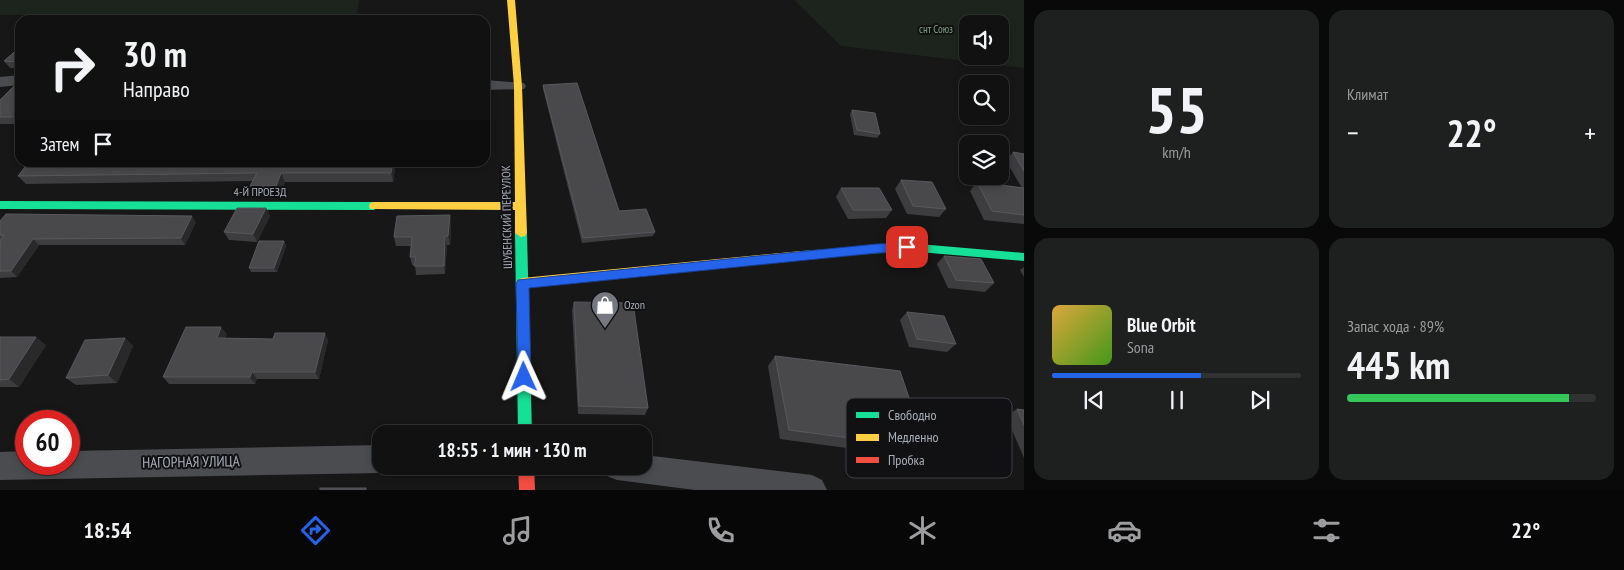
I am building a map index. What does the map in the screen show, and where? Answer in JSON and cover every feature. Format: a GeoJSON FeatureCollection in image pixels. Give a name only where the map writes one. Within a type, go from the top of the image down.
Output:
{"type":"FeatureCollection","features":[{"type":"Feature","properties":{"kind":"street","name":"ШУБЕНСКИЙ ПЕРЕУЛОК"},"geometry":{"type":"LineString","coordinates":[[511,0],[518,86],[526,425]]}},
{"type":"Feature","properties":{"kind":"street"},"geometry":{"type":"LineString","coordinates":[[0,82],[15,80]]}},
{"type":"Feature","properties":{"kind":"street"},"geometry":{"type":"LineString","coordinates":[[490,86],[518,86]]}},
{"type":"Feature","properties":{"kind":"street","name":"4-Й ПРОЕЗД"},"geometry":{"type":"LineString","coordinates":[[0,205],[521,206]]}},
{"type":"Feature","properties":{"kind":"street"},"geometry":{"type":"LineString","coordinates":[[522,284],[877,248],[907,247],[1024,257]]}},
{"type":"Feature","properties":{"kind":"street","name":"НАГОРНАЯ УЛИЦА"},"geometry":{"type":"LineString","coordinates":[[0,466],[372,459]]}},
{"type":"Feature","properties":{"kind":"street"},"geometry":{"type":"LineString","coordinates":[[652,470],[812,490]]}},
{"type":"Feature","properties":{"kind":"street"},"geometry":{"type":"LineString","coordinates":[[526,475],[527,490]]}},
{"type":"Feature","properties":{"kind":"green space"},"geometry":{"type":"Polygon","coordinates":[[[0,0],[359,0],[357,15],[0,15],[0,0]]]}},
{"type":"Feature","properties":{"kind":"green space","name":"снт Союз"},"geometry":{"type":"Polygon","coordinates":[[[794,0],[1024,0],[1024,68],[999,65],[1009,65],[1009,15],[959,15],[959,60],[841,46],[794,0]]]}},
{"type":"Feature","properties":{"kind":"building"},"geometry":{"type":"Polygon","coordinates":[[[15,51],[15,62],[4,61],[15,51]]]}},
{"type":"Feature","properties":{"kind":"building"},"geometry":{"type":"Polygon","coordinates":[[[577,83],[619,211],[646,209],[655,232],[583,238],[543,85],[577,83]]]}},
{"type":"Feature","properties":{"kind":"building"},"geometry":{"type":"Polygon","coordinates":[[[15,85],[15,117],[0,117],[0,100],[15,85]]]}},
{"type":"Feature","properties":{"kind":"building"},"geometry":{"type":"Polygon","coordinates":[[[852,110],[875,113],[880,134],[857,130],[852,110]]]}},
{"type":"Feature","properties":{"kind":"building"},"geometry":{"type":"Polygon","coordinates":[[[1013,152],[1024,154],[1024,171],[1013,152]]]}},
{"type":"Feature","properties":{"kind":"building"},"geometry":{"type":"Polygon","coordinates":[[[25,167],[392,167],[391,173],[281,173],[276,186],[250,186],[257,173],[18,176],[25,167]]]}},
{"type":"Feature","properties":{"kind":"building"},"geometry":{"type":"Polygon","coordinates":[[[901,180],[932,182],[946,209],[913,206],[901,180]]]}},
{"type":"Feature","properties":{"kind":"building"},"geometry":{"type":"Polygon","coordinates":[[[979,185],[1024,188],[1024,215],[992,211],[979,185]]]}},
{"type":"Feature","properties":{"kind":"building"},"geometry":{"type":"Polygon","coordinates":[[[841,188],[879,188],[892,210],[853,210],[841,188]]]}},
{"type":"Feature","properties":{"kind":"building"},"geometry":{"type":"Polygon","coordinates":[[[237,208],[266,208],[253,234],[224,232],[237,208]]]}},
{"type":"Feature","properties":{"kind":"building"},"geometry":{"type":"Polygon","coordinates":[[[6,214],[192,216],[181,238],[33,239],[11,271],[0,271],[0,241],[4,235],[0,235],[0,221],[6,214]]]}},
{"type":"Feature","properties":{"kind":"building"},"geometry":{"type":"Polygon","coordinates":[[[450,215],[448,236],[445,236],[444,266],[414,266],[416,257],[410,257],[412,237],[394,237],[397,216],[450,215]]]}},
{"type":"Feature","properties":{"kind":"building"},"geometry":{"type":"Polygon","coordinates":[[[259,241],[284,241],[274,268],[249,268],[259,241]]]}},
{"type":"Feature","properties":{"kind":"building"},"geometry":{"type":"Polygon","coordinates":[[[944,256],[981,259],[994,283],[956,280],[944,256]]]}},
{"type":"Feature","properties":{"kind":"building"},"geometry":{"type":"Polygon","coordinates":[[[574,302],[633,303],[648,408],[579,406],[574,302]]]}},
{"type":"Feature","properties":{"kind":"building"},"geometry":{"type":"Polygon","coordinates":[[[907,312],[944,316],[956,344],[917,339],[907,312]]]}},
{"type":"Feature","properties":{"kind":"building"},"geometry":{"type":"Polygon","coordinates":[[[186,327],[221,327],[217,338],[273,339],[275,333],[325,333],[315,372],[252,372],[250,377],[163,377],[186,327]]]}},
{"type":"Feature","properties":{"kind":"building"},"geometry":{"type":"Polygon","coordinates":[[[0,337],[36,337],[9,379],[0,380],[0,337]]]}},
{"type":"Feature","properties":{"kind":"building"},"geometry":{"type":"Polygon","coordinates":[[[125,338],[108,375],[66,378],[85,340],[125,338]]]}},
{"type":"Feature","properties":{"kind":"building"},"geometry":{"type":"Polygon","coordinates":[[[775,356],[900,371],[909,398],[846,398],[846,437],[789,430],[775,356]]]}},
{"type":"Feature","properties":{"kind":"building"},"geometry":{"type":"Polygon","coordinates":[[[1017,409],[1024,410],[1024,425],[1017,409]]]}},
{"type":"Feature","properties":{"kind":"building"},"geometry":{"type":"Polygon","coordinates":[[[320,488],[366,488],[366,490],[320,490],[320,488]]]}},
{"type":"Feature","properties":{"kind":"traffic: fast"},"geometry":{"type":"LineString","coordinates":[[0,205],[374,206]]}},
{"type":"Feature","properties":{"kind":"traffic: fast"},"geometry":{"type":"LineString","coordinates":[[521,233],[525,425]]}},
{"type":"Feature","properties":{"kind":"traffic: fast"},"geometry":{"type":"LineString","coordinates":[[801,255],[907,247],[1024,257]]}},
{"type":"Feature","properties":{"kind":"traffic: slow"},"geometry":{"type":"LineString","coordinates":[[511,0],[518,86],[521,233]]}},
{"type":"Feature","properties":{"kind":"traffic: slow"},"geometry":{"type":"LineString","coordinates":[[374,206],[521,206]]}},
{"type":"Feature","properties":{"kind":"traffic: slow"},"geometry":{"type":"LineString","coordinates":[[522,283],[801,255]]}},
{"type":"Feature","properties":{"kind":"traffic: jam"},"geometry":{"type":"LineString","coordinates":[[526,475],[527,490]]}},
{"type":"Feature","properties":{"kind":"place","name":"Ozon"},"geometry":{"type":"Point","coordinates":[605,329]}},
{"type":"Feature","properties":{"kind":"route"},"geometry":{"type":"LineString","coordinates":[[524,377],[522,284],[877,248],[907,247]]}}]}
